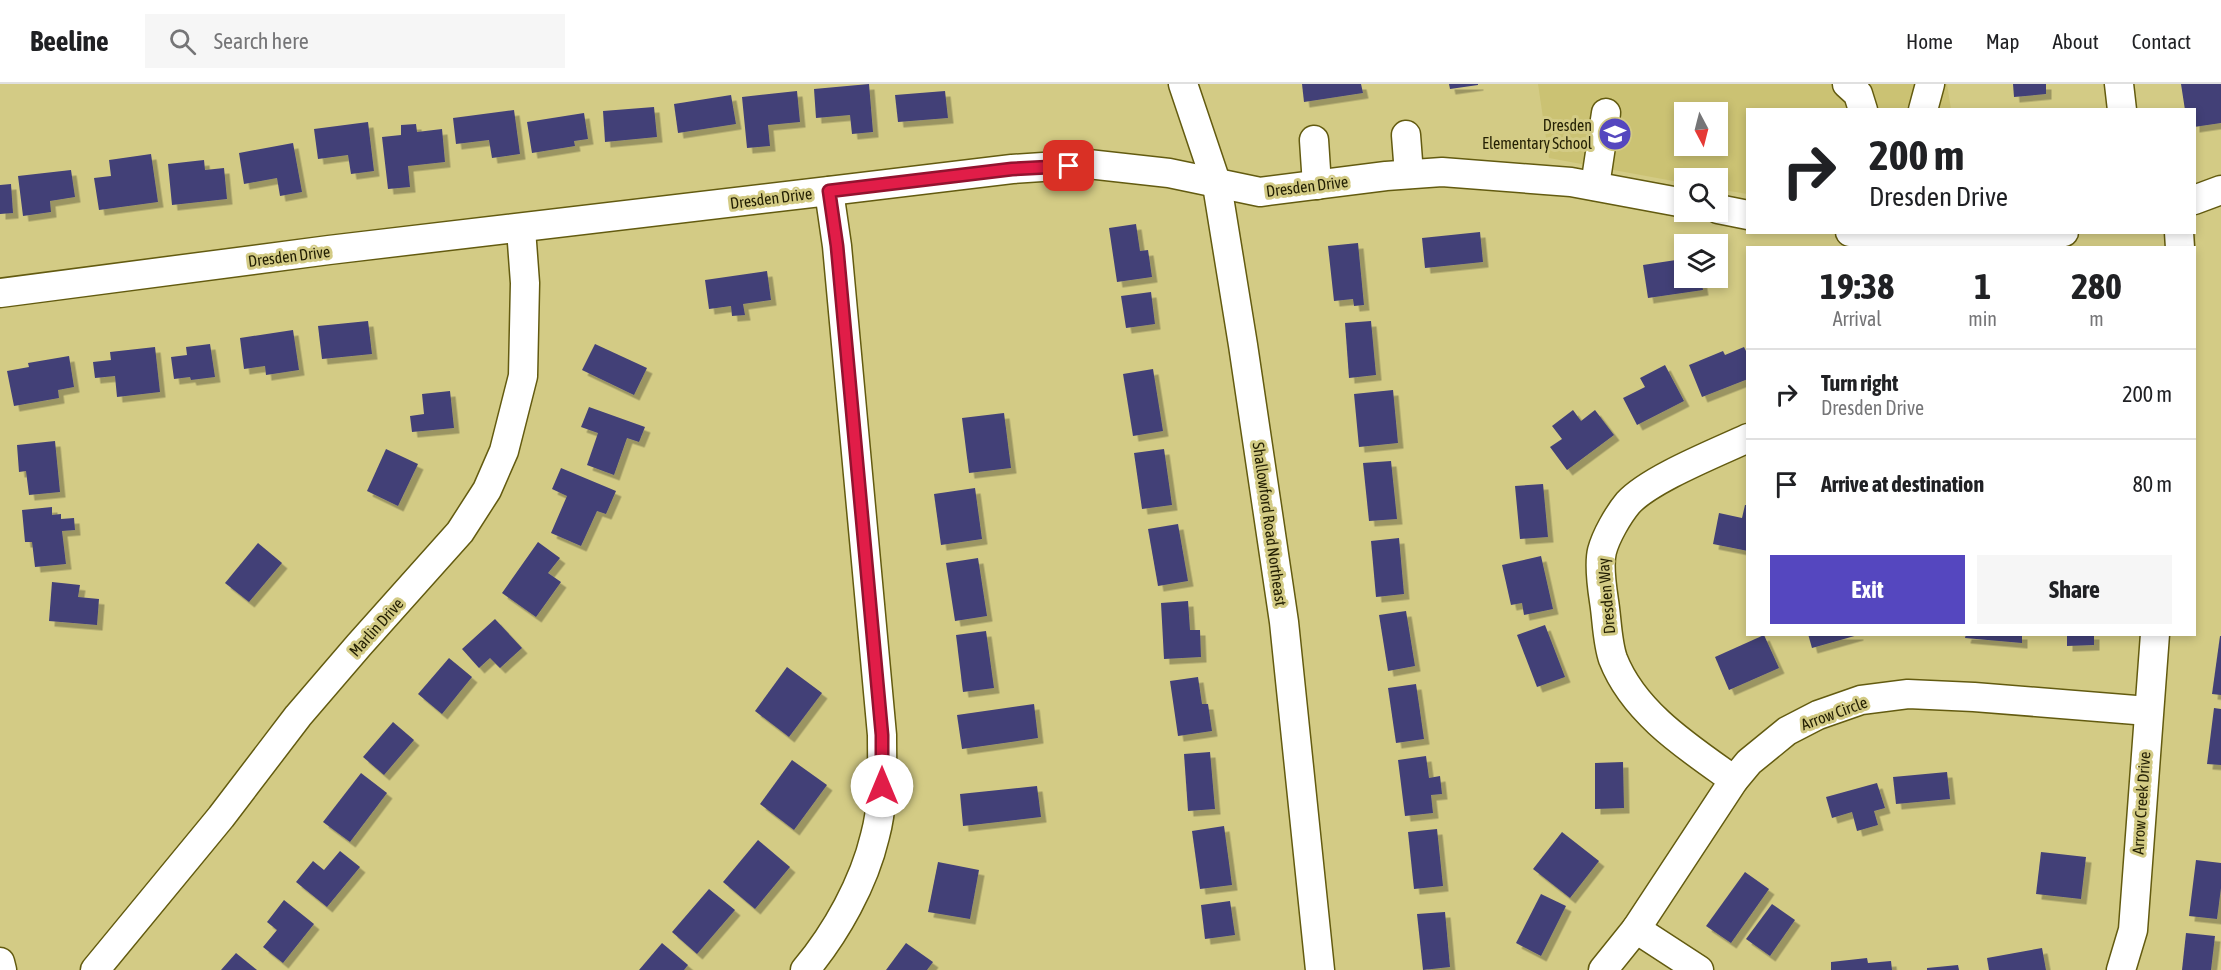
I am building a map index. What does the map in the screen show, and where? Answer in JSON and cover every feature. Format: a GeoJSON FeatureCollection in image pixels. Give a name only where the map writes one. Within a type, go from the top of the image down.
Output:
{"type":"FeatureCollection","features":[{"type":"Feature","properties":{"kind":"street","name":"Shallowford Road Northeast"},"geometry":{"type":"LineString","coordinates":[[1183,84],[1217,184],[1245,357],[1284,622],[1320,970]]}},
{"type":"Feature","properties":{"kind":"street"},"geometry":{"type":"LineString","coordinates":[[1847,84],[1858,93],[1862,108]]}},
{"type":"Feature","properties":{"kind":"street"},"geometry":{"type":"LineString","coordinates":[[1924,108],[1930,84]]}},
{"type":"Feature","properties":{"kind":"street"},"geometry":{"type":"LineString","coordinates":[[2119,84],[2122,108]]}},
{"type":"Feature","properties":{"kind":"street"},"geometry":{"type":"LineString","coordinates":[[1595,186],[1606,113]]}},
{"type":"Feature","properties":{"kind":"street"},"geometry":{"type":"LineString","coordinates":[[1406,135],[1409,174]]}},
{"type":"Feature","properties":{"kind":"street"},"geometry":{"type":"LineString","coordinates":[[1314,140],[1317,185]]}},
{"type":"Feature","properties":{"kind":"street","name":"Dresden Drive"},"geometry":{"type":"LineString","coordinates":[[0,293],[329,250],[1012,169],[1088,164],[1169,174],[1260,192],[1442,172],[1571,182],[1674,201]]}},
{"type":"Feature","properties":{"kind":"street"},"geometry":{"type":"LineString","coordinates":[[2196,199],[2221,190]]}},
{"type":"Feature","properties":{"kind":"street"},"geometry":{"type":"LineString","coordinates":[[805,970],[835,929],[857,887],[875,836],[882,786],[882,735],[837,246],[829,191]]}},
{"type":"Feature","properties":{"kind":"street"},"geometry":{"type":"LineString","coordinates":[[1728,211],[1746,215]]}},
{"type":"Feature","properties":{"kind":"street","name":"Marlin Drive"},"geometry":{"type":"LineString","coordinates":[[95,970],[221,817],[298,716],[460,532],[487,490],[504,451],[522,376],[525,283],[521,229]]}},
{"type":"Feature","properties":{"kind":"street"},"geometry":{"type":"LineString","coordinates":[[1859,234],[1879,239],[1962,241],[2041,234]]}},
{"type":"Feature","properties":{"kind":"street","name":"Dresden Way"},"geometry":{"type":"LineString","coordinates":[[1734,780],[1704,759],[1648,713],[1628,689],[1612,658],[1603,592],[1601,552],[1612,528],[1628,503],[1653,484],[1746,439]]}},
{"type":"Feature","properties":{"kind":"street","name":"Arrow Creek Drive"},"geometry":{"type":"LineString","coordinates":[[2121,970],[2133,930],[2155,636]]}},
{"type":"Feature","properties":{"kind":"street","name":"Arrow Circle"},"geometry":{"type":"LineString","coordinates":[[1603,970],[1636,929],[1734,780],[1749,762],[1787,731],[1818,715],[1861,700],[1908,694],[2148,711]]}},
{"type":"Feature","properties":{"kind":"street"},"geometry":{"type":"LineString","coordinates":[[1636,929],[1699,970]]}},
{"type":"Feature","properties":{"kind":"street"},"geometry":{"type":"LineString","coordinates":[[0,962],[2,970]]}},
{"type":"Feature","properties":{"kind":"shaded area","name":"Dresden Elementary School"},"geometry":{"type":"Polygon","coordinates":[[[1538,84],[1947,84],[1951,108],[1746,108],[1746,194],[1728,191],[1728,168],[1674,168],[1674,181],[1549,158],[1538,84]]]}},
{"type":"Feature","properties":{"kind":"building"},"geometry":{"type":"Polygon","coordinates":[[[869,84],[873,132],[852,134],[850,115],[816,118],[814,89],[869,84]]]}},
{"type":"Feature","properties":{"kind":"building"},"geometry":{"type":"Polygon","coordinates":[[[1302,84],[1361,84],[1363,93],[1304,102],[1302,84]]]}},
{"type":"Feature","properties":{"kind":"building"},"geometry":{"type":"Polygon","coordinates":[[[1449,84],[1478,84],[1478,85],[1450,89],[1449,84]]]}},
{"type":"Feature","properties":{"kind":"building"},"geometry":{"type":"Polygon","coordinates":[[[2013,84],[2046,84],[2046,94],[2014,97],[2013,84]]]}},
{"type":"Feature","properties":{"kind":"building"},"geometry":{"type":"Polygon","coordinates":[[[2181,84],[2221,84],[2221,123],[2196,127],[2196,108],[2185,108],[2181,84]]]}},
{"type":"Feature","properties":{"kind":"building"},"geometry":{"type":"Polygon","coordinates":[[[797,91],[800,122],[768,125],[770,146],[747,148],[742,97],[797,91]]]}},
{"type":"Feature","properties":{"kind":"building"},"geometry":{"type":"Polygon","coordinates":[[[945,91],[948,118],[898,122],[895,95],[945,91]]]}},
{"type":"Feature","properties":{"kind":"building"},"geometry":{"type":"Polygon","coordinates":[[[731,95],[736,124],[678,133],[674,104],[731,95]]]}},
{"type":"Feature","properties":{"kind":"building"},"geometry":{"type":"Polygon","coordinates":[[[654,107],[657,137],[605,142],[603,111],[654,107]]]}},
{"type":"Feature","properties":{"kind":"building"},"geometry":{"type":"Polygon","coordinates":[[[514,110],[520,154],[492,158],[489,140],[456,144],[453,118],[514,110]]]}},
{"type":"Feature","properties":{"kind":"building"},"geometry":{"type":"Polygon","coordinates":[[[584,113],[588,139],[574,141],[575,146],[532,153],[527,122],[584,113]]]}},
{"type":"Feature","properties":{"kind":"building"},"geometry":{"type":"Polygon","coordinates":[[[368,122],[374,171],[351,174],[348,155],[318,159],[314,129],[368,122]]]}},
{"type":"Feature","properties":{"kind":"building"},"geometry":{"type":"Polygon","coordinates":[[[416,124],[417,132],[442,129],[445,162],[408,166],[410,187],[388,189],[382,137],[401,135],[401,125],[416,124]]]}},
{"type":"Feature","properties":{"kind":"building"},"geometry":{"type":"Polygon","coordinates":[[[293,143],[302,192],[280,196],[277,178],[244,184],[239,153],[293,143]]]}},
{"type":"Feature","properties":{"kind":"building"},"geometry":{"type":"Polygon","coordinates":[[[151,154],[158,202],[99,210],[94,178],[111,176],[109,160],[151,154]]]}},
{"type":"Feature","properties":{"kind":"building"},"geometry":{"type":"Polygon","coordinates":[[[204,160],[205,170],[224,168],[227,199],[172,205],[168,164],[204,160]]]}},
{"type":"Feature","properties":{"kind":"building"},"geometry":{"type":"Polygon","coordinates":[[[71,170],[75,197],[50,201],[51,212],[23,216],[18,176],[71,170]]]}},
{"type":"Feature","properties":{"kind":"building"},"geometry":{"type":"Polygon","coordinates":[[[11,184],[13,213],[0,214],[0,185],[11,184]]]}},
{"type":"Feature","properties":{"kind":"building"},"geometry":{"type":"Polygon","coordinates":[[[1136,224],[1140,251],[1148,250],[1152,277],[1117,282],[1109,228],[1136,224]]]}},
{"type":"Feature","properties":{"kind":"building"},"geometry":{"type":"Polygon","coordinates":[[[1480,232],[1483,262],[1425,268],[1422,238],[1480,232]]]}},
{"type":"Feature","properties":{"kind":"building"},"geometry":{"type":"Polygon","coordinates":[[[1358,243],[1364,305],[1354,306],[1353,299],[1334,301],[1328,246],[1358,243]]]}},
{"type":"Feature","properties":{"kind":"building"},"geometry":{"type":"Polygon","coordinates":[[[1674,260],[1674,288],[1703,288],[1703,290],[1648,298],[1643,265],[1674,260]]]}},
{"type":"Feature","properties":{"kind":"building"},"geometry":{"type":"Polygon","coordinates":[[[767,271],[771,300],[743,304],[745,315],[732,316],[731,306],[709,309],[705,280],[767,271]]]}},
{"type":"Feature","properties":{"kind":"building"},"geometry":{"type":"Polygon","coordinates":[[[1151,292],[1155,324],[1126,328],[1121,296],[1151,292]]]}},
{"type":"Feature","properties":{"kind":"building"},"geometry":{"type":"Polygon","coordinates":[[[368,321],[372,354],[322,359],[318,326],[368,321]]]}},
{"type":"Feature","properties":{"kind":"building"},"geometry":{"type":"Polygon","coordinates":[[[1371,321],[1376,375],[1349,378],[1345,323],[1371,321]]]}},
{"type":"Feature","properties":{"kind":"building"},"geometry":{"type":"Polygon","coordinates":[[[293,330],[299,370],[266,375],[265,366],[244,369],[240,338],[293,330]]]}},
{"type":"Feature","properties":{"kind":"building"},"geometry":{"type":"Polygon","coordinates":[[[210,344],[215,377],[191,380],[190,377],[174,379],[171,357],[187,355],[186,347],[210,344]]]}},
{"type":"Feature","properties":{"kind":"building"},"geometry":{"type":"Polygon","coordinates":[[[595,344],[647,368],[634,395],[582,370],[595,344]]]}},
{"type":"Feature","properties":{"kind":"building"},"geometry":{"type":"Polygon","coordinates":[[[155,347],[160,392],[117,397],[115,376],[95,378],[93,362],[111,360],[110,352],[155,347]]]}},
{"type":"Feature","properties":{"kind":"building"},"geometry":{"type":"Polygon","coordinates":[[[1744,347],[1746,380],[1702,397],[1689,365],[1723,351],[1725,355],[1744,347]]]}},
{"type":"Feature","properties":{"kind":"building"},"geometry":{"type":"Polygon","coordinates":[[[69,356],[74,387],[58,390],[59,398],[14,406],[7,371],[29,367],[28,363],[69,356]]]}},
{"type":"Feature","properties":{"kind":"building"},"geometry":{"type":"Polygon","coordinates":[[[1665,365],[1684,401],[1637,425],[1623,398],[1645,387],[1640,378],[1665,365]]]}},
{"type":"Feature","properties":{"kind":"building"},"geometry":{"type":"Polygon","coordinates":[[[1153,369],[1163,431],[1133,436],[1123,374],[1153,369]]]}},
{"type":"Feature","properties":{"kind":"building"},"geometry":{"type":"Polygon","coordinates":[[[1393,390],[1398,443],[1359,447],[1354,394],[1393,390]]]}},
{"type":"Feature","properties":{"kind":"building"},"geometry":{"type":"Polygon","coordinates":[[[450,391],[454,428],[412,432],[410,416],[424,414],[422,394],[450,391]]]}},
{"type":"Feature","properties":{"kind":"building"},"geometry":{"type":"Polygon","coordinates":[[[589,407],[645,427],[639,442],[627,438],[614,475],[587,465],[598,433],[581,427],[589,407]]]}},
{"type":"Feature","properties":{"kind":"building"},"geometry":{"type":"Polygon","coordinates":[[[1573,410],[1581,421],[1595,410],[1614,435],[1567,470],[1550,447],[1562,439],[1552,426],[1573,410]]]}},
{"type":"Feature","properties":{"kind":"building"},"geometry":{"type":"Polygon","coordinates":[[[1004,413],[1011,468],[969,473],[962,418],[1004,413]]]}},
{"type":"Feature","properties":{"kind":"building"},"geometry":{"type":"Polygon","coordinates":[[[55,441],[60,492],[29,495],[26,471],[19,472],[17,445],[55,441]]]}},
{"type":"Feature","properties":{"kind":"building"},"geometry":{"type":"Polygon","coordinates":[[[386,449],[418,464],[398,506],[367,491],[386,449]]]}},
{"type":"Feature","properties":{"kind":"building"},"geometry":{"type":"Polygon","coordinates":[[[1164,449],[1172,505],[1142,509],[1134,453],[1164,449]]]}},
{"type":"Feature","properties":{"kind":"building"},"geometry":{"type":"Polygon","coordinates":[[[1391,461],[1397,519],[1369,521],[1363,463],[1391,461]]]}},
{"type":"Feature","properties":{"kind":"building"},"geometry":{"type":"Polygon","coordinates":[[[561,468],[616,491],[606,514],[597,511],[581,546],[551,533],[567,496],[552,489],[561,468]]]}},
{"type":"Feature","properties":{"kind":"building"},"geometry":{"type":"Polygon","coordinates":[[[1543,484],[1548,537],[1520,539],[1515,486],[1543,484]]]}},
{"type":"Feature","properties":{"kind":"building"},"geometry":{"type":"Polygon","coordinates":[[[975,488],[982,539],[941,545],[934,494],[975,488]]]}},
{"type":"Feature","properties":{"kind":"building"},"geometry":{"type":"Polygon","coordinates":[[[1746,505],[1746,551],[1713,544],[1719,513],[1742,518],[1746,505]]]}},
{"type":"Feature","properties":{"kind":"building"},"geometry":{"type":"Polygon","coordinates":[[[52,507],[52,515],[61,514],[61,519],[74,518],[75,530],[62,531],[66,564],[35,567],[32,542],[25,542],[22,510],[52,507]]]}},
{"type":"Feature","properties":{"kind":"building"},"geometry":{"type":"Polygon","coordinates":[[[1178,524],[1188,581],[1158,586],[1148,529],[1178,524]]]}},
{"type":"Feature","properties":{"kind":"building"},"geometry":{"type":"Polygon","coordinates":[[[1399,538],[1404,594],[1376,597],[1371,541],[1399,538]]]}},
{"type":"Feature","properties":{"kind":"building"},"geometry":{"type":"Polygon","coordinates":[[[538,542],[560,558],[548,573],[561,582],[536,617],[502,593],[538,542]]]}},
{"type":"Feature","properties":{"kind":"building"},"geometry":{"type":"Polygon","coordinates":[[[258,543],[282,563],[249,602],[225,583],[258,543]]]}},
{"type":"Feature","properties":{"kind":"building"},"geometry":{"type":"Polygon","coordinates":[[[1541,556],[1553,609],[1524,615],[1522,603],[1511,605],[1502,565],[1541,556]]]}},
{"type":"Feature","properties":{"kind":"building"},"geometry":{"type":"Polygon","coordinates":[[[978,558],[987,616],[955,621],[946,563],[978,558]]]}},
{"type":"Feature","properties":{"kind":"building"},"geometry":{"type":"Polygon","coordinates":[[[52,582],[80,585],[78,597],[99,599],[97,625],[49,621],[52,582]]]}},
{"type":"Feature","properties":{"kind":"building"},"geometry":{"type":"Polygon","coordinates":[[[1188,601],[1190,630],[1200,630],[1201,657],[1164,659],[1161,603],[1188,601]]]}},
{"type":"Feature","properties":{"kind":"building"},"geometry":{"type":"Polygon","coordinates":[[[1406,611],[1415,666],[1388,671],[1379,615],[1406,611]]]}},
{"type":"Feature","properties":{"kind":"building"},"geometry":{"type":"Polygon","coordinates":[[[495,619],[522,648],[500,668],[490,658],[479,668],[462,649],[495,619]]]}},
{"type":"Feature","properties":{"kind":"building"},"geometry":{"type":"Polygon","coordinates":[[[1545,625],[1565,677],[1537,687],[1517,635],[1545,625]]]}},
{"type":"Feature","properties":{"kind":"building"},"geometry":{"type":"Polygon","coordinates":[[[986,631],[994,688],[963,692],[956,635],[986,631]]]}},
{"type":"Feature","properties":{"kind":"building"},"geometry":{"type":"Polygon","coordinates":[[[1764,636],[1779,668],[1729,690],[1715,657],[1764,636]]]}},
{"type":"Feature","properties":{"kind":"building"},"geometry":{"type":"Polygon","coordinates":[[[1809,636],[1854,636],[1812,648],[1809,636]]]}},
{"type":"Feature","properties":{"kind":"building"},"geometry":{"type":"Polygon","coordinates":[[[1966,636],[2022,636],[2022,643],[1965,638],[1966,636]]]}},
{"type":"Feature","properties":{"kind":"building"},"geometry":{"type":"Polygon","coordinates":[[[2067,636],[2094,636],[2094,645],[2067,646],[2067,636]]]}},
{"type":"Feature","properties":{"kind":"building"},"geometry":{"type":"Polygon","coordinates":[[[2221,636],[2221,695],[2212,694],[2221,636]]]}},
{"type":"Feature","properties":{"kind":"building"},"geometry":{"type":"Polygon","coordinates":[[[449,658],[472,677],[442,714],[418,694],[449,658]]]}},
{"type":"Feature","properties":{"kind":"building"},"geometry":{"type":"Polygon","coordinates":[[[787,667],[822,693],[789,737],[755,711],[787,667]]]}},
{"type":"Feature","properties":{"kind":"building"},"geometry":{"type":"Polygon","coordinates":[[[1198,677],[1202,704],[1208,704],[1212,731],[1178,736],[1170,681],[1198,677]]]}},
{"type":"Feature","properties":{"kind":"building"},"geometry":{"type":"Polygon","coordinates":[[[1416,684],[1424,739],[1396,743],[1388,688],[1416,684]]]}},
{"type":"Feature","properties":{"kind":"building"},"geometry":{"type":"Polygon","coordinates":[[[1034,704],[1038,738],[962,749],[957,715],[1034,704]]]}},
{"type":"Feature","properties":{"kind":"building"},"geometry":{"type":"Polygon","coordinates":[[[2214,708],[2221,709],[2221,765],[2207,764],[2214,708]]]}},
{"type":"Feature","properties":{"kind":"building"},"geometry":{"type":"Polygon","coordinates":[[[393,722],[414,740],[384,775],[363,757],[393,722]]]}},
{"type":"Feature","properties":{"kind":"building"},"geometry":{"type":"Polygon","coordinates":[[[1210,752],[1215,809],[1188,811],[1184,754],[1210,752]]]}},
{"type":"Feature","properties":{"kind":"building"},"geometry":{"type":"Polygon","coordinates":[[[1426,756],[1429,778],[1440,776],[1442,794],[1431,795],[1433,813],[1405,816],[1398,760],[1426,756]]]}},
{"type":"Feature","properties":{"kind":"building"},"geometry":{"type":"Polygon","coordinates":[[[792,760],[827,785],[794,830],[760,804],[792,760]]]}},
{"type":"Feature","properties":{"kind":"building"},"geometry":{"type":"Polygon","coordinates":[[[1623,762],[1624,808],[1595,809],[1595,763],[1623,762]]]}},
{"type":"Feature","properties":{"kind":"building"},"geometry":{"type":"Polygon","coordinates":[[[1947,772],[1950,799],[1896,804],[1893,777],[1947,772]]]}},
{"type":"Feature","properties":{"kind":"building"},"geometry":{"type":"Polygon","coordinates":[[[361,773],[387,793],[350,842],[323,822],[361,773]]]}},
{"type":"Feature","properties":{"kind":"building"},"geometry":{"type":"Polygon","coordinates":[[[1877,783],[1885,808],[1874,811],[1878,825],[1857,831],[1852,812],[1832,818],[1826,797],[1877,783]]]}},
{"type":"Feature","properties":{"kind":"building"},"geometry":{"type":"Polygon","coordinates":[[[1037,786],[1041,817],[963,826],[960,794],[1037,786]]]}},
{"type":"Feature","properties":{"kind":"building"},"geometry":{"type":"Polygon","coordinates":[[[1224,826],[1232,885],[1200,889],[1192,831],[1224,826]]]}},
{"type":"Feature","properties":{"kind":"building"},"geometry":{"type":"Polygon","coordinates":[[[1437,829],[1443,886],[1414,889],[1408,832],[1437,829]]]}},
{"type":"Feature","properties":{"kind":"building"},"geometry":{"type":"Polygon","coordinates":[[[1562,832],[1599,861],[1570,898],[1533,869],[1562,832]]]}},
{"type":"Feature","properties":{"kind":"building"},"geometry":{"type":"Polygon","coordinates":[[[758,840],[790,867],[755,909],[723,882],[758,840]]]}},
{"type":"Feature","properties":{"kind":"building"},"geometry":{"type":"Polygon","coordinates":[[[340,851],[360,867],[327,907],[296,882],[313,861],[324,870],[340,851]]]}},
{"type":"Feature","properties":{"kind":"building"},"geometry":{"type":"Polygon","coordinates":[[[2041,852],[2086,857],[2081,899],[2036,894],[2041,852]]]}},
{"type":"Feature","properties":{"kind":"building"},"geometry":{"type":"Polygon","coordinates":[[[2196,860],[2221,863],[2217,919],[2189,916],[2196,860]]]}},
{"type":"Feature","properties":{"kind":"building"},"geometry":{"type":"Polygon","coordinates":[[[938,862],[979,870],[970,919],[928,912],[938,862]]]}},
{"type":"Feature","properties":{"kind":"building"},"geometry":{"type":"Polygon","coordinates":[[[1745,872],[1769,889],[1731,943],[1706,926],[1745,872]]]}},
{"type":"Feature","properties":{"kind":"building"},"geometry":{"type":"Polygon","coordinates":[[[709,889],[735,910],[697,954],[672,932],[709,889]]]}},
{"type":"Feature","properties":{"kind":"building"},"geometry":{"type":"Polygon","coordinates":[[[1541,894],[1566,906],[1541,956],[1516,943],[1541,894]]]}},
{"type":"Feature","properties":{"kind":"building"},"geometry":{"type":"Polygon","coordinates":[[[284,900],[314,924],[283,963],[263,947],[277,930],[267,922],[284,900]]]}},
{"type":"Feature","properties":{"kind":"building"},"geometry":{"type":"Polygon","coordinates":[[[1230,901],[1235,935],[1205,939],[1201,905],[1230,901]]]}},
{"type":"Feature","properties":{"kind":"building"},"geometry":{"type":"Polygon","coordinates":[[[1772,904],[1795,920],[1770,956],[1746,939],[1772,904]]]}},
{"type":"Feature","properties":{"kind":"building"},"geometry":{"type":"Polygon","coordinates":[[[1445,912],[1450,967],[1423,970],[1417,914],[1445,912]]]}},
{"type":"Feature","properties":{"kind":"building"},"geometry":{"type":"Polygon","coordinates":[[[2186,933],[2215,936],[2211,970],[2182,970],[2186,933]]]}},
{"type":"Feature","properties":{"kind":"building"},"geometry":{"type":"Polygon","coordinates":[[[662,943],[688,965],[684,970],[639,970],[662,943]]]}},
{"type":"Feature","properties":{"kind":"building"},"geometry":{"type":"Polygon","coordinates":[[[906,943],[933,962],[927,970],[886,970],[906,943]]]}},
{"type":"Feature","properties":{"kind":"building"},"geometry":{"type":"Polygon","coordinates":[[[2042,948],[2046,970],[1989,970],[1987,958],[2042,948]]]}},
{"type":"Feature","properties":{"kind":"building"},"geometry":{"type":"Polygon","coordinates":[[[236,953],[257,970],[221,970],[236,953]]]}},
{"type":"Feature","properties":{"kind":"building"},"geometry":{"type":"Polygon","coordinates":[[[1867,958],[1868,963],[1891,961],[1892,970],[1831,970],[1831,962],[1867,958]]]}},
{"type":"Feature","properties":{"kind":"building"},"geometry":{"type":"Polygon","coordinates":[[[1958,965],[1959,970],[1927,970],[1927,968],[1958,965]]]}},
{"type":"Feature","properties":{"kind":"place","name":"Dresden Elementary School"},"geometry":{"type":"Point","coordinates":[1615,134]}},
{"type":"Feature","properties":{"kind":"route"},"geometry":{"type":"LineString","coordinates":[[882,786],[882,735],[837,246],[829,191],[1012,169],[1069,166]]}}]}
